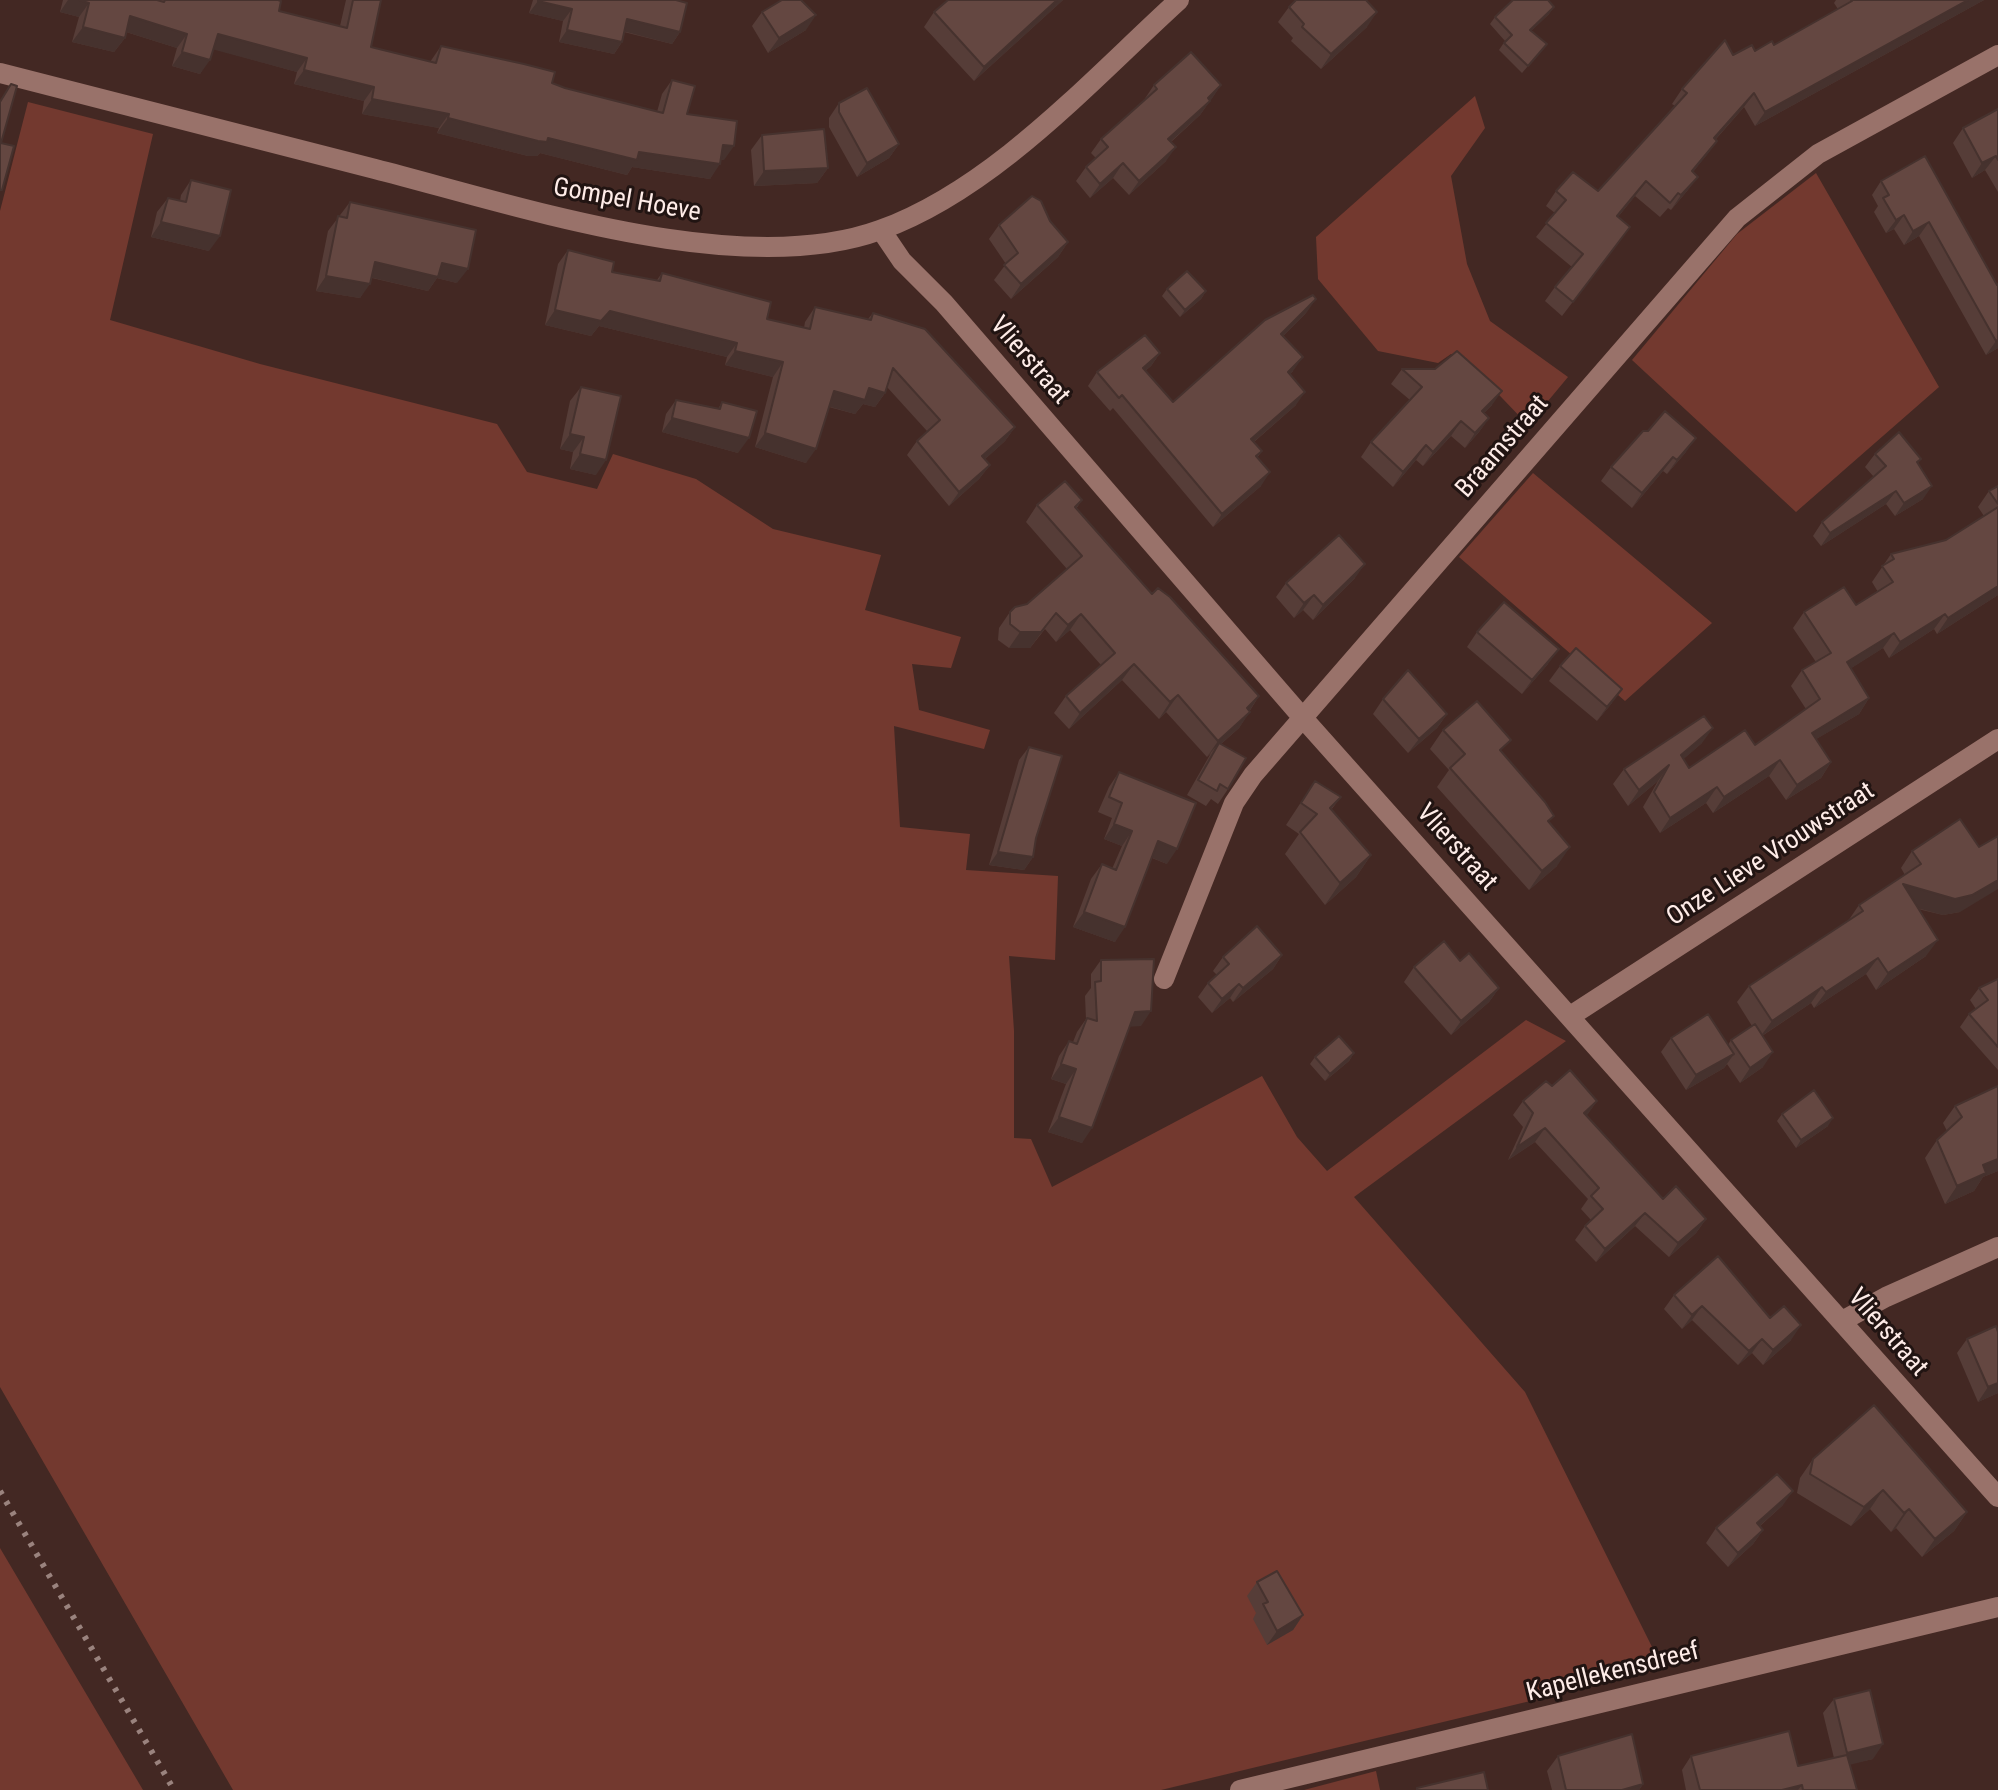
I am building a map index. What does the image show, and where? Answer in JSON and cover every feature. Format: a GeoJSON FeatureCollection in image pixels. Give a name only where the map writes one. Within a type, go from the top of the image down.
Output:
{"type":"FeatureCollection","features":[{"type":"Feature","properties":{"kind":"street","name":"Gompel Hoeve"},"geometry":{"type":"LineString","coordinates":[[0,73],[645,236],[809,247],[881,230],[941,203],[1025,140],[1179,0]]}},
{"type":"Feature","properties":{"kind":"street","name":"Braamstraat"},"geometry":{"type":"LineString","coordinates":[[1164,979],[1234,803],[1253,775],[1737,218],[1818,154],[1998,55]]}},
{"type":"Feature","properties":{"kind":"street","name":"Vlierstraat"},"geometry":{"type":"LineString","coordinates":[[881,230],[902,261],[944,303],[1302,717],[1572,1015],[1998,1497]]}},
{"type":"Feature","properties":{"kind":"street","name":"Onze Lieve Vrouwstraat"},"geometry":{"type":"LineString","coordinates":[[1572,1015],[1998,739]]}},
{"type":"Feature","properties":{"kind":"street"},"geometry":{"type":"LineString","coordinates":[[1842,1321],[1886,1297],[1998,1247]]}},
{"type":"Feature","properties":{"kind":"street","name":"Kapellekensdreef"},"geometry":{"type":"LineString","coordinates":[[1240,1790],[1998,1607]]}},
{"type":"Feature","properties":{"kind":"shaded area"},"geometry":{"type":"Polygon","coordinates":[[[1475,96],[1485,128],[1451,176],[1467,264],[1490,321],[1568,377],[1528,425],[1478,373],[1451,354],[1438,363],[1378,351],[1318,279],[1316,237],[1475,96]]]}},
{"type":"Feature","properties":{"kind":"shaded area"},"geometry":{"type":"Polygon","coordinates":[[[28,102],[153,134],[110,320],[260,364],[497,424],[527,472],[597,489],[613,454],[696,479],[773,529],[881,555],[865,610],[961,637],[951,668],[912,664],[919,710],[990,730],[984,749],[894,726],[900,827],[970,834],[966,870],[1058,876],[1055,960],[1009,956],[1014,1031],[1014,1138],[1031,1139],[1052,1187],[1262,1076],[1297,1137],[1327,1171],[1526,1020],[1566,1041],[1354,1197],[1525,1392],[1663,1669],[1161,1790],[233,1790],[0,1387],[0,211],[28,102]]]}},
{"type":"Feature","properties":{"kind":"shaded area"},"geometry":{"type":"Polygon","coordinates":[[[1816,173],[1939,387],[1796,512],[1632,360],[1737,234],[1816,173]]]}},
{"type":"Feature","properties":{"kind":"shaded area"},"geometry":{"type":"Polygon","coordinates":[[[1533,473],[1712,623],[1625,701],[1459,557],[1533,473]]]}},
{"type":"Feature","properties":{"kind":"shaded area"},"geometry":{"type":"Polygon","coordinates":[[[0,1548],[143,1790],[0,1790],[0,1548]]]}},
{"type":"Feature","properties":{"kind":"shaded area"},"geometry":{"type":"Polygon","coordinates":[[[1376,1771],[1380,1790],[1304,1790],[1376,1771]]]}},
{"type":"Feature","properties":{"kind":"building"},"geometry":{"type":"Polygon","coordinates":[[[79,0],[278,0],[281,1],[279,11],[347,28],[353,0],[381,0],[371,47],[436,63],[441,46],[524,64],[555,72],[552,83],[565,88],[663,113],[672,80],[695,86],[687,114],[737,121],[734,146],[723,145],[720,164],[639,152],[637,160],[548,138],[547,142],[538,141],[448,118],[449,114],[372,99],[374,87],[304,70],[307,58],[218,34],[210,60],[182,52],[187,34],[130,16],[125,38],[83,27],[89,3],[79,0]]]}},
{"type":"Feature","properties":{"kind":"building"},"geometry":{"type":"Polygon","coordinates":[[[538,0],[676,0],[687,3],[680,32],[627,19],[622,42],[567,30],[572,9],[538,0]]]}},
{"type":"Feature","properties":{"kind":"building"},"geometry":{"type":"Polygon","coordinates":[[[782,0],[801,0],[816,15],[779,38],[762,12],[782,0]]]}},
{"type":"Feature","properties":{"kind":"building"},"geometry":{"type":"Polygon","coordinates":[[[948,0],[1057,0],[984,67],[934,12],[948,0]]]}},
{"type":"Feature","properties":{"kind":"building"},"geometry":{"type":"Polygon","coordinates":[[[1296,0],[1366,0],[1377,12],[1331,54],[1302,27],[1304,24],[1289,7],[1296,0]]]}},
{"type":"Feature","properties":{"kind":"building"},"geometry":{"type":"Polygon","coordinates":[[[1513,0],[1548,0],[1554,7],[1530,30],[1547,44],[1528,66],[1504,43],[1512,35],[1495,17],[1513,0]]]}},
{"type":"Feature","properties":{"kind":"building"},"geometry":{"type":"Polygon","coordinates":[[[1851,0],[1968,0],[1765,112],[1754,93],[1714,138],[1717,141],[1692,171],[1698,177],[1681,195],[1678,193],[1670,203],[1646,181],[1617,216],[1630,227],[1573,302],[1555,287],[1583,254],[1546,223],[1566,200],[1556,191],[1573,172],[1598,191],[1687,93],[1682,89],[1725,40],[1733,55],[1752,45],[1755,51],[1772,41],[1774,45],[1851,0]]]}},
{"type":"Feature","properties":{"kind":"building"},"geometry":{"type":"Polygon","coordinates":[[[1191,52],[1221,85],[1208,98],[1210,101],[1168,139],[1176,147],[1139,181],[1123,163],[1100,184],[1086,167],[1108,147],[1101,139],[1157,89],[1154,85],[1191,52]]]}},
{"type":"Feature","properties":{"kind":"building"},"geometry":{"type":"Polygon","coordinates":[[[11,84],[17,86],[1,143],[14,146],[0,190],[0,102],[11,84]]]}},
{"type":"Feature","properties":{"kind":"building"},"geometry":{"type":"Polygon","coordinates":[[[867,88],[899,144],[867,163],[839,112],[839,103],[867,88]]]}},
{"type":"Feature","properties":{"kind":"building"},"geometry":{"type":"Polygon","coordinates":[[[1998,109],[1998,160],[1996,156],[1982,163],[1963,128],[1998,109]]]}},
{"type":"Feature","properties":{"kind":"building"},"geometry":{"type":"Polygon","coordinates":[[[824,129],[828,168],[764,171],[762,135],[824,129]]]}},
{"type":"Feature","properties":{"kind":"building"},"geometry":{"type":"Polygon","coordinates":[[[1925,156],[1998,284],[1996,341],[1929,222],[1913,231],[1904,215],[1896,220],[1883,198],[1889,195],[1881,181],[1925,156]]]}},
{"type":"Feature","properties":{"kind":"building"},"geometry":{"type":"Polygon","coordinates":[[[191,180],[231,190],[220,236],[161,222],[168,198],[186,202],[191,180]]]}},
{"type":"Feature","properties":{"kind":"building"},"geometry":{"type":"Polygon","coordinates":[[[1032,196],[1041,201],[1050,221],[1068,242],[1021,284],[1004,265],[1018,253],[999,225],[1032,196]]]}},
{"type":"Feature","properties":{"kind":"building"},"geometry":{"type":"Polygon","coordinates":[[[350,202],[476,230],[468,269],[442,263],[438,277],[375,262],[370,284],[326,276],[338,216],[347,218],[350,202]]]}},
{"type":"Feature","properties":{"kind":"building"},"geometry":{"type":"Polygon","coordinates":[[[568,250],[614,262],[612,272],[660,281],[662,273],[771,302],[767,319],[810,329],[815,307],[871,320],[873,313],[925,329],[1015,427],[982,456],[990,465],[959,492],[917,441],[940,420],[893,368],[885,393],[869,388],[865,400],[834,391],[816,449],[765,433],[783,362],[735,351],[737,343],[610,311],[601,321],[555,310],[568,250]]]}},
{"type":"Feature","properties":{"kind":"building"},"geometry":{"type":"Polygon","coordinates":[[[1187,271],[1206,291],[1185,310],[1167,289],[1187,271]]]}},
{"type":"Feature","properties":{"kind":"building"},"geometry":{"type":"Polygon","coordinates":[[[1313,295],[1316,299],[1281,334],[1303,357],[1288,372],[1305,392],[1251,439],[1262,451],[1256,456],[1270,472],[1222,514],[1122,395],[1119,398],[1097,372],[1145,335],[1160,353],[1143,368],[1173,402],[1265,320],[1313,295]]]}},
{"type":"Feature","properties":{"kind":"building"},"geometry":{"type":"Polygon","coordinates":[[[1457,351],[1502,391],[1482,411],[1489,418],[1475,433],[1461,421],[1433,452],[1426,445],[1403,472],[1371,442],[1422,387],[1402,369],[1435,369],[1457,351]]]}},
{"type":"Feature","properties":{"kind":"building"},"geometry":{"type":"Polygon","coordinates":[[[581,387],[621,396],[606,460],[580,454],[584,437],[570,434],[581,387]]]}},
{"type":"Feature","properties":{"kind":"building"},"geometry":{"type":"Polygon","coordinates":[[[676,400],[720,409],[722,402],[757,411],[749,438],[672,418],[676,400]]]}},
{"type":"Feature","properties":{"kind":"building"},"geometry":{"type":"Polygon","coordinates":[[[1665,411],[1696,438],[1677,460],[1673,457],[1642,493],[1611,467],[1665,411]]]}},
{"type":"Feature","properties":{"kind":"building"},"geometry":{"type":"Polygon","coordinates":[[[1899,432],[1921,459],[1917,462],[1932,486],[1904,503],[1896,491],[1830,533],[1822,522],[1886,466],[1875,454],[1899,432]]]}},
{"type":"Feature","properties":{"kind":"building"},"geometry":{"type":"Polygon","coordinates":[[[1065,481],[1082,500],[1075,507],[1152,594],[1158,588],[1170,597],[1259,696],[1247,708],[1250,712],[1218,741],[1178,695],[1170,702],[1134,664],[1080,713],[1066,696],[1115,653],[1081,614],[1068,625],[1056,613],[1041,632],[1020,632],[1010,624],[1010,612],[1015,607],[1027,604],[1082,556],[1037,505],[1065,481]]]}},
{"type":"Feature","properties":{"kind":"building"},"geometry":{"type":"Polygon","coordinates":[[[1998,486],[1998,504],[1989,491],[1998,486]]]}},
{"type":"Feature","properties":{"kind":"building"},"geometry":{"type":"Polygon","coordinates":[[[1998,507],[1998,586],[1948,618],[1945,614],[1900,642],[1894,633],[1847,662],[1869,698],[1812,733],[1831,762],[1797,785],[1780,760],[1724,797],[1717,787],[1670,818],[1654,792],[1669,765],[1639,790],[1624,769],[1704,716],[1713,728],[1681,755],[1689,768],[1745,730],[1755,745],[1820,699],[1802,670],[1831,653],[1804,612],[1844,587],[1856,605],[1893,582],[1882,566],[1894,559],[1891,554],[1946,540],[1998,507]]]}},
{"type":"Feature","properties":{"kind":"building"},"geometry":{"type":"Polygon","coordinates":[[[1339,535],[1365,564],[1323,605],[1314,595],[1304,603],[1286,583],[1339,535]]]}},
{"type":"Feature","properties":{"kind":"building"},"geometry":{"type":"Polygon","coordinates":[[[1504,602],[1559,649],[1532,680],[1477,632],[1504,602]]]}},
{"type":"Feature","properties":{"kind":"building"},"geometry":{"type":"Polygon","coordinates":[[[1576,648],[1622,689],[1607,707],[1560,666],[1576,648]]]}},
{"type":"Feature","properties":{"kind":"building"},"geometry":{"type":"Polygon","coordinates":[[[1408,670],[1447,714],[1419,739],[1383,699],[1408,670]]]}},
{"type":"Feature","properties":{"kind":"building"},"geometry":{"type":"Polygon","coordinates":[[[1477,701],[1511,740],[1500,750],[1545,802],[1554,816],[1548,821],[1570,847],[1542,871],[1450,768],[1465,754],[1443,730],[1477,701]]]}},
{"type":"Feature","properties":{"kind":"building"},"geometry":{"type":"Polygon","coordinates":[[[1219,743],[1246,758],[1228,789],[1220,784],[1217,791],[1198,780],[1219,743]]]}},
{"type":"Feature","properties":{"kind":"building"},"geometry":{"type":"Polygon","coordinates":[[[1029,747],[1062,756],[1033,857],[998,852],[1029,747]]]}},
{"type":"Feature","properties":{"kind":"building"},"geometry":{"type":"Polygon","coordinates":[[[1119,772],[1196,803],[1177,849],[1158,841],[1125,927],[1084,912],[1102,864],[1116,870],[1132,831],[1114,824],[1122,803],[1109,797],[1119,772]]]}},
{"type":"Feature","properties":{"kind":"building"},"geometry":{"type":"Polygon","coordinates":[[[1315,781],[1341,797],[1330,808],[1371,855],[1340,883],[1300,832],[1317,814],[1301,803],[1315,781]]]}},
{"type":"Feature","properties":{"kind":"building"},"geometry":{"type":"Polygon","coordinates":[[[1960,819],[1979,847],[1998,836],[1998,880],[1972,895],[1955,899],[1903,884],[1938,940],[1888,973],[1878,958],[1826,992],[1822,987],[1772,1021],[1749,986],[1863,911],[1859,905],[1921,864],[1912,851],[1960,819]]]}},
{"type":"Feature","properties":{"kind":"building"},"geometry":{"type":"Polygon","coordinates":[[[1257,926],[1282,955],[1243,988],[1239,984],[1222,999],[1208,983],[1229,964],[1223,957],[1257,926]]]}},
{"type":"Feature","properties":{"kind":"building"},"geometry":{"type":"Polygon","coordinates":[[[1444,941],[1460,961],[1469,953],[1499,988],[1461,1021],[1414,967],[1444,941]]]}},
{"type":"Feature","properties":{"kind":"building"},"geometry":{"type":"Polygon","coordinates":[[[1154,959],[1151,1011],[1135,1012],[1092,1128],[1059,1117],[1076,1069],[1061,1064],[1069,1041],[1077,1044],[1087,1018],[1097,1021],[1095,982],[1101,981],[1101,960],[1154,959]]]}},
{"type":"Feature","properties":{"kind":"building"},"geometry":{"type":"Polygon","coordinates":[[[1998,979],[1998,1047],[1969,1014],[1988,1000],[1979,988],[1998,979]]]}},
{"type":"Feature","properties":{"kind":"building"},"geometry":{"type":"Polygon","coordinates":[[[1708,1014],[1734,1054],[1696,1075],[1671,1038],[1708,1014]]]}},
{"type":"Feature","properties":{"kind":"building"},"geometry":{"type":"Polygon","coordinates":[[[1755,1024],[1773,1052],[1750,1068],[1731,1040],[1755,1024]]]}},
{"type":"Feature","properties":{"kind":"building"},"geometry":{"type":"Polygon","coordinates":[[[1339,1036],[1354,1053],[1330,1074],[1315,1057],[1339,1036]]]}},
{"type":"Feature","properties":{"kind":"building"},"geometry":{"type":"Polygon","coordinates":[[[1570,1070],[1597,1101],[1584,1113],[1663,1199],[1676,1186],[1706,1219],[1678,1243],[1645,1213],[1605,1249],[1585,1226],[1603,1209],[1591,1196],[1599,1188],[1545,1128],[1517,1147],[1533,1113],[1523,1101],[1546,1081],[1552,1086],[1570,1070]]]}},
{"type":"Feature","properties":{"kind":"building"},"geometry":{"type":"Polygon","coordinates":[[[1998,1086],[1998,1159],[1983,1165],[1986,1173],[1957,1186],[1937,1140],[1962,1117],[1955,1106],[1998,1086]]]}},
{"type":"Feature","properties":{"kind":"building"},"geometry":{"type":"Polygon","coordinates":[[[1814,1090],[1833,1118],[1801,1140],[1782,1114],[1814,1090]]]}},
{"type":"Feature","properties":{"kind":"building"},"geometry":{"type":"Polygon","coordinates":[[[1718,1256],[1770,1318],[1784,1306],[1801,1325],[1773,1350],[1762,1339],[1749,1351],[1702,1306],[1692,1315],[1674,1295],[1718,1256]]]}},
{"type":"Feature","properties":{"kind":"building"},"geometry":{"type":"Polygon","coordinates":[[[1996,1326],[1998,1383],[1988,1387],[1967,1339],[1996,1326]]]}},
{"type":"Feature","properties":{"kind":"building"},"geometry":{"type":"Polygon","coordinates":[[[1874,1405],[1967,1512],[1935,1539],[1909,1509],[1904,1513],[1883,1490],[1864,1507],[1810,1474],[1813,1459],[1874,1405]]]}},
{"type":"Feature","properties":{"kind":"building"},"geometry":{"type":"Polygon","coordinates":[[[1777,1474],[1793,1491],[1757,1523],[1763,1530],[1738,1553],[1716,1528],[1777,1474]]]}},
{"type":"Feature","properties":{"kind":"building"},"geometry":{"type":"Polygon","coordinates":[[[1277,1571],[1303,1615],[1277,1631],[1263,1604],[1268,1602],[1257,1582],[1277,1571]]]}},
{"type":"Feature","properties":{"kind":"building"},"geometry":{"type":"Polygon","coordinates":[[[1870,1690],[1883,1744],[1847,1753],[1834,1699],[1870,1690]]]}},
{"type":"Feature","properties":{"kind":"building"},"geometry":{"type":"Polygon","coordinates":[[[1789,1731],[1798,1766],[1847,1755],[1857,1790],[1803,1790],[1802,1785],[1782,1790],[1700,1790],[1691,1756],[1789,1731]]]}},
{"type":"Feature","properties":{"kind":"building"},"geometry":{"type":"Polygon","coordinates":[[[1632,1734],[1643,1784],[1622,1790],[1566,1790],[1558,1756],[1632,1734]]]}},
{"type":"Feature","properties":{"kind":"building"},"geometry":{"type":"Polygon","coordinates":[[[1484,1772],[1488,1790],[1417,1790],[1417,1788],[1484,1772]]]}},
{"type":"Feature","properties":{"kind":"railway"},"geometry":{"type":"LineString","coordinates":[[0,1491],[174,1790]]}}]}
